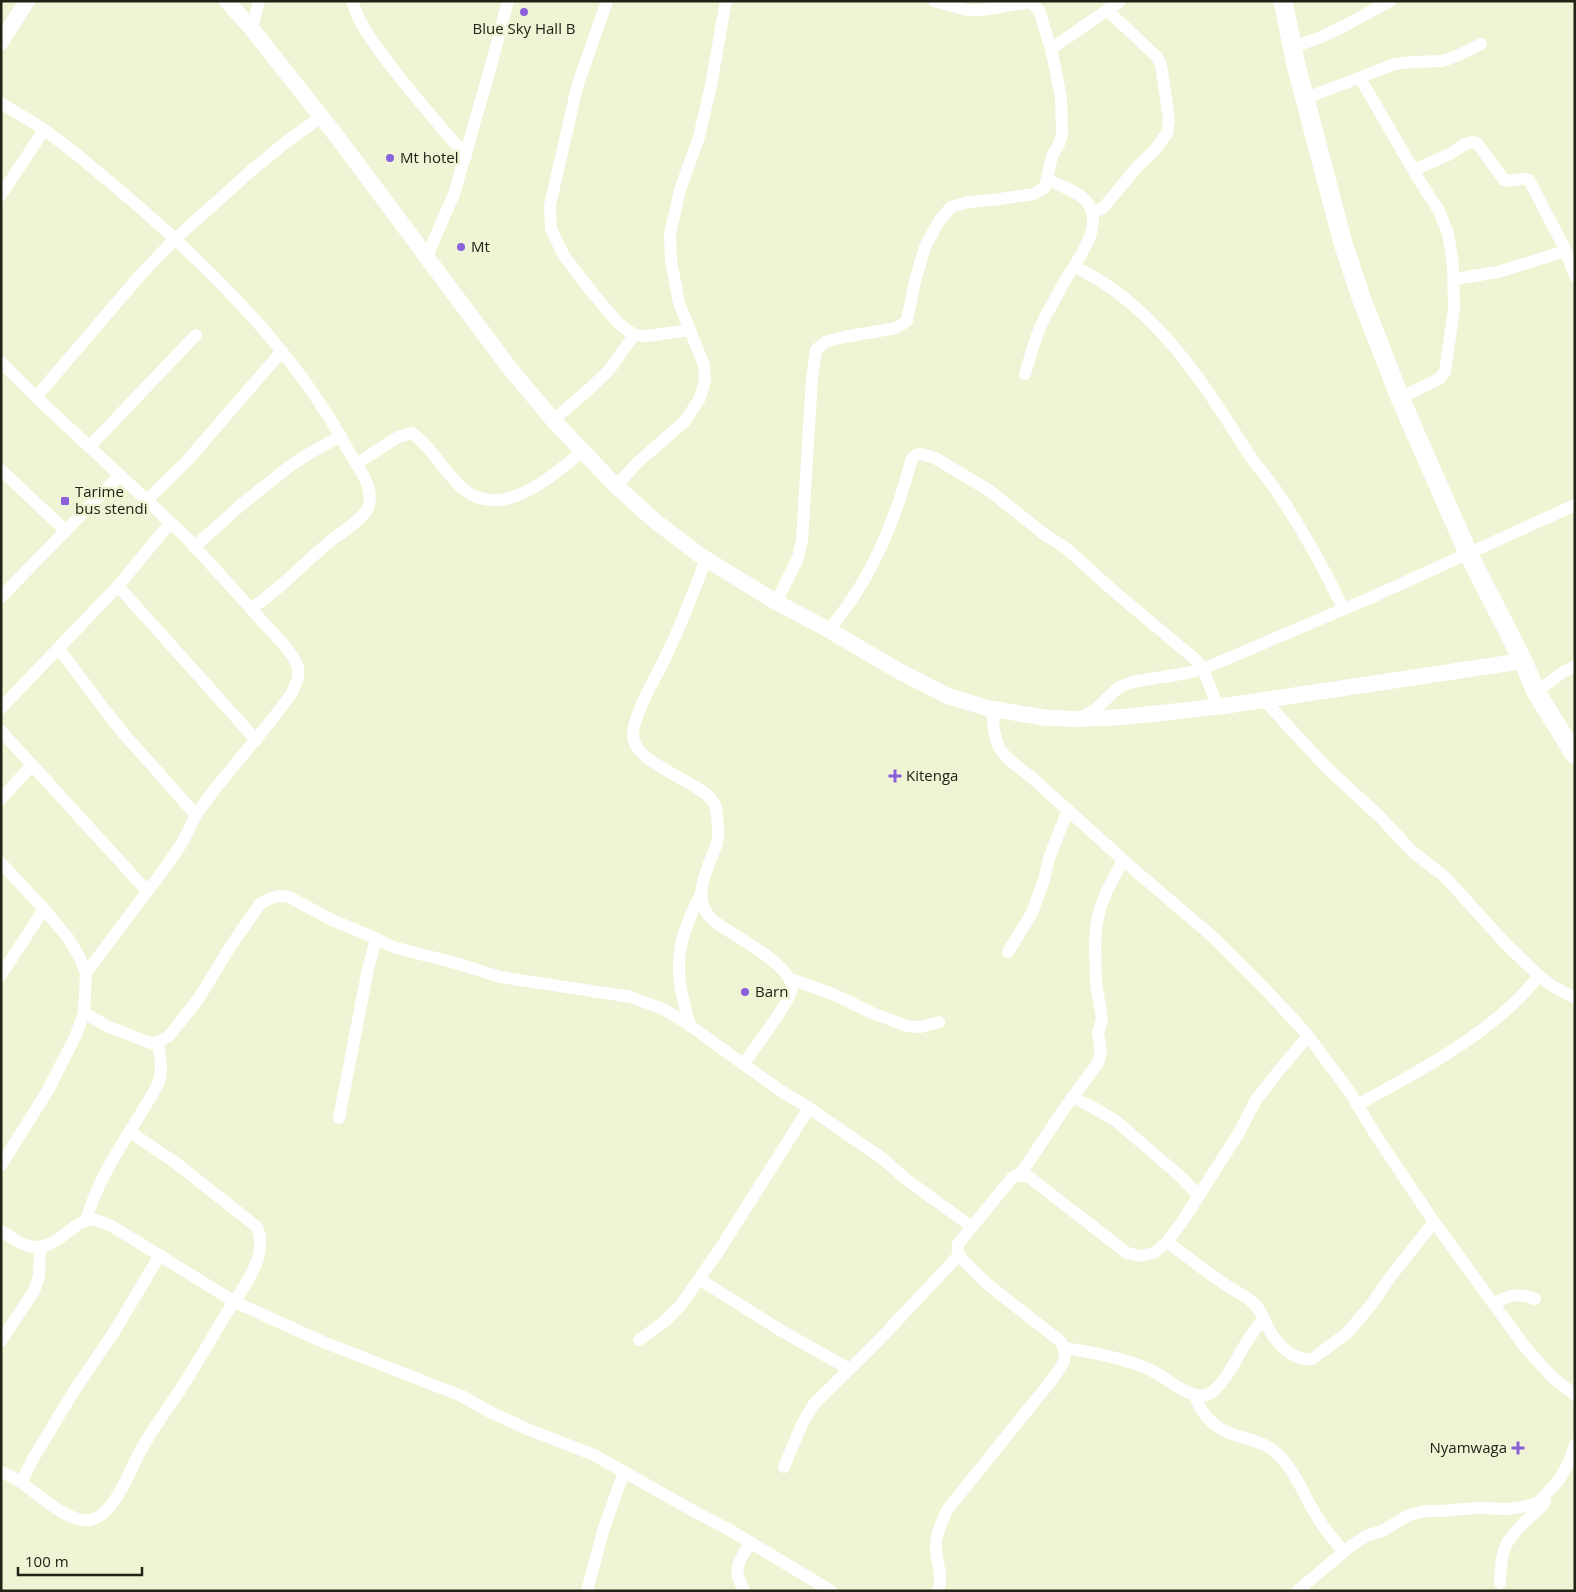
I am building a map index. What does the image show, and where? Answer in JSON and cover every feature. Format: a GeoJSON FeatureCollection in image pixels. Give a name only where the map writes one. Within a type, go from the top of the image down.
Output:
{"type":"FeatureCollection","features":[{"type":"Feature","properties":{"kind":"highway"},"geometry":{"type":"LineString","coordinates":[[1283,1],[1292,47],[1343,243],[1362,300],[1400,398],[1468,553],[1523,662],[1536,692],[1575,755]]}},
{"type":"Feature","properties":{"kind":"main road"},"geometry":{"type":"LineString","coordinates":[[1,42],[27,1]]}},
{"type":"Feature","properties":{"kind":"main road"},"geometry":{"type":"LineString","coordinates":[[227,1],[252,28],[322,117],[508,366],[553,420],[616,486],[655,521],[706,559],[776,602],[829,630],[897,670],[948,696],[993,709],[1047,718],[1077,719],[1124,717],[1218,707],[1523,662]]}},
{"type":"Feature","properties":{"kind":"street"},"geometry":{"type":"LineString","coordinates":[[252,28],[259,1]]}},
{"type":"Feature","properties":{"kind":"street"},"geometry":{"type":"LineString","coordinates":[[352,1],[356,16],[376,46],[466,156]]}},
{"type":"Feature","properties":{"kind":"street"},"geometry":{"type":"LineString","coordinates":[[427,256],[454,194],[508,1]]}},
{"type":"Feature","properties":{"kind":"street"},"geometry":{"type":"LineString","coordinates":[[606,1],[577,87],[550,205],[551,229],[564,256],[590,291],[618,323],[634,335],[648,336],[690,330]]}},
{"type":"Feature","properties":{"kind":"street"},"geometry":{"type":"LineString","coordinates":[[616,486],[637,463],[685,420],[700,398],[705,380],[704,364],[679,303],[670,261],[670,234],[680,190],[699,136],[711,85],[726,1]]}},
{"type":"Feature","properties":{"kind":"street"},"geometry":{"type":"LineString","coordinates":[[776,602],[798,558],[802,540],[812,378],[816,350],[825,342],[896,328],[907,321],[915,281],[925,247],[939,221],[951,207],[968,202],[1034,194],[1044,188],[1052,156],[1062,134],[1060,97],[1051,49],[1039,10],[1030,2],[982,10],[967,10],[934,1]]}},
{"type":"Feature","properties":{"kind":"street"},"geometry":{"type":"LineString","coordinates":[[1051,49],[1120,1]]}},
{"type":"Feature","properties":{"kind":"street"},"geometry":{"type":"LineString","coordinates":[[1292,47],[1346,26],[1390,1]]}},
{"type":"Feature","properties":{"kind":"street"},"geometry":{"type":"LineString","coordinates":[[1092,213],[1103,208],[1138,166],[1155,150],[1167,133],[1169,120],[1161,65],[1157,57],[1107,10]]}},
{"type":"Feature","properties":{"kind":"street"},"geometry":{"type":"LineString","coordinates":[[1306,98],[1395,64],[1443,61],[1481,44]]}},
{"type":"Feature","properties":{"kind":"street"},"geometry":{"type":"LineString","coordinates":[[1360,78],[1439,210],[1445,226],[1453,265],[1454,309],[1445,372],[1438,379],[1400,398]]}},
{"type":"Feature","properties":{"kind":"street"},"geometry":{"type":"LineString","coordinates":[[1,103],[44,130],[83,159],[175,239],[217,279],[282,351],[298,372],[341,436],[368,484],[370,498],[368,509],[358,520],[342,531],[285,583],[251,610]]}},
{"type":"Feature","properties":{"kind":"street"},"geometry":{"type":"LineString","coordinates":[[36,398],[142,273],[175,239],[252,170],[286,142],[322,117]]}},
{"type":"Feature","properties":{"kind":"street"},"geometry":{"type":"LineString","coordinates":[[1,194],[44,130]]}},
{"type":"Feature","properties":{"kind":"street"},"geometry":{"type":"LineString","coordinates":[[1414,170],[1450,154],[1465,144],[1477,143],[1504,180],[1509,182],[1525,178],[1529,180],[1569,254],[1575,276]]}},
{"type":"Feature","properties":{"kind":"street"},"geometry":{"type":"LineString","coordinates":[[1025,374],[1043,319],[1075,267],[1093,226],[1092,213],[1088,202],[1079,195],[1047,179]]}},
{"type":"Feature","properties":{"kind":"street"},"geometry":{"type":"LineString","coordinates":[[1454,279],[1498,272],[1569,254]]}},
{"type":"Feature","properties":{"kind":"street"},"geometry":{"type":"LineString","coordinates":[[1075,267],[1089,273],[1117,291],[1169,339],[1198,377],[1249,455],[1273,487],[1322,564],[1343,608]]}},
{"type":"Feature","properties":{"kind":"street"},"geometry":{"type":"LineString","coordinates":[[89,447],[196,334]]}},
{"type":"Feature","properties":{"kind":"street"},"geometry":{"type":"LineString","coordinates":[[553,420],[609,370],[634,335]]}},
{"type":"Feature","properties":{"kind":"street"},"geometry":{"type":"LineString","coordinates":[[146,501],[186,462],[282,351]]}},
{"type":"Feature","properties":{"kind":"street"},"geometry":{"type":"LineString","coordinates":[[1,362],[36,398],[194,546],[284,645],[298,667],[298,678],[292,693],[214,790],[196,815],[182,843],[86,973]]}},
{"type":"Feature","properties":{"kind":"street"},"geometry":{"type":"LineString","coordinates":[[356,464],[398,437],[412,433],[421,439],[462,488],[478,498],[492,500],[508,499],[530,489],[552,476],[582,452]]}},
{"type":"Feature","properties":{"kind":"street"},"geometry":{"type":"LineString","coordinates":[[194,546],[290,466],[341,436]]}},
{"type":"Feature","properties":{"kind":"street"},"geometry":{"type":"LineString","coordinates":[[829,630],[852,599],[872,566],[898,505],[912,458],[921,454],[928,455],[946,463],[990,491],[1066,549],[1196,660],[1203,669],[1218,707]]}},
{"type":"Feature","properties":{"kind":"street"},"geometry":{"type":"LineString","coordinates":[[1,470],[66,531]]}},
{"type":"Feature","properties":{"kind":"street"},"geometry":{"type":"LineString","coordinates":[[1,597],[119,476]]}},
{"type":"Feature","properties":{"kind":"street"},"geometry":{"type":"LineString","coordinates":[[1077,719],[1096,709],[1119,687],[1132,682],[1203,669],[1370,598],[1575,505]]}},
{"type":"Feature","properties":{"kind":"street"},"geometry":{"type":"LineString","coordinates":[[1,708],[118,586],[170,523]]}},
{"type":"Feature","properties":{"kind":"street"},"geometry":{"type":"LineString","coordinates":[[706,559],[668,653],[635,721],[632,736],[643,756],[695,786],[712,800],[716,809],[717,841],[703,881],[701,899],[704,909],[721,927],[736,935],[770,960],[784,971],[790,979],[792,989],[787,1001],[743,1064]]}},
{"type":"Feature","properties":{"kind":"street"},"geometry":{"type":"LineString","coordinates":[[118,586],[256,740]]}},
{"type":"Feature","properties":{"kind":"street"},"geometry":{"type":"LineString","coordinates":[[59,649],[124,734],[196,815]]}},
{"type":"Feature","properties":{"kind":"street"},"geometry":{"type":"LineString","coordinates":[[1536,692],[1563,672],[1575,666]]}},
{"type":"Feature","properties":{"kind":"street"},"geometry":{"type":"LineString","coordinates":[[1264,700],[1325,766],[1379,816],[1413,852],[1445,877],[1505,943],[1539,976],[1554,987],[1575,998]]}},
{"type":"Feature","properties":{"kind":"street"},"geometry":{"type":"LineString","coordinates":[[993,709],[993,735],[998,748],[1123,860],[1213,936],[1308,1036],[1357,1105],[1395,1166],[1434,1222],[1525,1347],[1552,1377],[1575,1395]]}},
{"type":"Feature","properties":{"kind":"street"},"geometry":{"type":"LineString","coordinates":[[1,731],[147,891]]}},
{"type":"Feature","properties":{"kind":"street"},"geometry":{"type":"LineString","coordinates":[[1,799],[32,765]]}},
{"type":"Feature","properties":{"kind":"street"},"geometry":{"type":"LineString","coordinates":[[1008,952],[1032,913],[1044,880],[1049,858],[1068,810]]}},
{"type":"Feature","properties":{"kind":"street"},"geometry":{"type":"LineString","coordinates":[[1020,1175],[1072,1097],[1098,1063],[1100,1056],[1098,1033],[1102,1025],[1102,1019],[1096,983],[1094,946],[1096,927],[1104,900],[1123,860]]}},
{"type":"Feature","properties":{"kind":"street"},"geometry":{"type":"LineString","coordinates":[[1,864],[44,909],[68,938],[80,958],[86,973],[84,1013],[76,1035],[48,1090],[1,1165]]}},
{"type":"Feature","properties":{"kind":"street"},"geometry":{"type":"LineString","coordinates":[[690,1026],[681,987],[679,964],[687,925],[702,891]]}},
{"type":"Feature","properties":{"kind":"street"},"geometry":{"type":"LineString","coordinates":[[84,1013],[109,1026],[151,1043],[158,1042],[169,1036],[199,998],[230,947],[260,904],[280,896],[289,898],[392,947],[459,964],[500,977],[630,997],[663,1009],[883,1159],[907,1180],[972,1227]]}},
{"type":"Feature","properties":{"kind":"street"},"geometry":{"type":"LineString","coordinates":[[1,974],[44,909]]}},
{"type":"Feature","properties":{"kind":"street"},"geometry":{"type":"LineString","coordinates":[[338,1118],[368,969],[376,939]]}},
{"type":"Feature","properties":{"kind":"street"},"geometry":{"type":"LineString","coordinates":[[1357,1105],[1434,1062],[1477,1033],[1515,1002],[1539,976]]}},
{"type":"Feature","properties":{"kind":"street"},"geometry":{"type":"LineString","coordinates":[[790,979],[833,994],[907,1026],[920,1027],[939,1022]]}},
{"type":"Feature","properties":{"kind":"street"},"geometry":{"type":"LineString","coordinates":[[938,1591],[941,1577],[936,1547],[938,1532],[948,1510],[1051,1381],[1064,1362],[1066,1355],[1060,1341],[986,1283],[959,1254],[958,1244],[1012,1178],[1020,1175],[1036,1182],[1068,1209],[1128,1253],[1140,1256],[1154,1253],[1167,1242],[1199,1196],[1237,1136],[1256,1100],[1308,1036]]}},
{"type":"Feature","properties":{"kind":"street"},"geometry":{"type":"LineString","coordinates":[[86,1221],[90,1206],[112,1161],[158,1082],[162,1072],[162,1064],[158,1042]]}},
{"type":"Feature","properties":{"kind":"street"},"geometry":{"type":"LineString","coordinates":[[1072,1097],[1116,1121],[1181,1177],[1199,1196]]}},
{"type":"Feature","properties":{"kind":"street"},"geometry":{"type":"LineString","coordinates":[[640,1340],[664,1322],[680,1306],[720,1249],[809,1108]]}},
{"type":"Feature","properties":{"kind":"street"},"geometry":{"type":"LineString","coordinates":[[1,1472],[21,1482],[34,1494],[58,1509],[82,1520],[88,1521],[106,1511],[123,1488],[137,1455],[148,1436],[235,1302],[256,1264],[261,1244],[261,1236],[257,1227],[176,1163],[130,1132]]}},
{"type":"Feature","properties":{"kind":"street"},"geometry":{"type":"LineString","coordinates":[[1,1231],[25,1245],[40,1246],[57,1241],[78,1224],[86,1221],[96,1220],[110,1226],[235,1302],[323,1342],[462,1396],[488,1411],[525,1428],[594,1455],[751,1542],[831,1591]]}},
{"type":"Feature","properties":{"kind":"street"},"geometry":{"type":"LineString","coordinates":[[1167,1242],[1252,1301],[1261,1311],[1278,1343],[1288,1352],[1300,1359],[1312,1359],[1347,1333],[1434,1222]]}},
{"type":"Feature","properties":{"kind":"street"},"geometry":{"type":"LineString","coordinates":[[1,1341],[34,1291],[39,1276],[40,1246]]}},
{"type":"Feature","properties":{"kind":"street"},"geometry":{"type":"LineString","coordinates":[[784,1467],[802,1424],[814,1404],[880,1338],[959,1254]]}},
{"type":"Feature","properties":{"kind":"street"},"geometry":{"type":"LineString","coordinates":[[21,1482],[74,1391],[109,1340],[160,1255]]}},
{"type":"Feature","properties":{"kind":"street"},"geometry":{"type":"LineString","coordinates":[[699,1279],[780,1330],[849,1369]]}},
{"type":"Feature","properties":{"kind":"street"},"geometry":{"type":"LineString","coordinates":[[1494,1304],[1519,1294],[1525,1294],[1535,1299]]}},
{"type":"Feature","properties":{"kind":"street"},"geometry":{"type":"LineString","coordinates":[[1064,1348],[1091,1352],[1142,1367],[1157,1373],[1176,1387],[1195,1395],[1209,1394],[1226,1376],[1256,1327],[1264,1319]]}},
{"type":"Feature","properties":{"kind":"street"},"geometry":{"type":"LineString","coordinates":[[1195,1395],[1206,1418],[1235,1435],[1269,1447],[1289,1467],[1316,1516],[1344,1552]]}},
{"type":"Feature","properties":{"kind":"street"},"geometry":{"type":"LineString","coordinates":[[1296,1591],[1366,1536],[1382,1531],[1409,1515],[1418,1512],[1477,1508],[1507,1509],[1539,1502],[1559,1480],[1570,1460],[1575,1445]]}},
{"type":"Feature","properties":{"kind":"street"},"geometry":{"type":"LineString","coordinates":[[587,1591],[604,1528],[624,1472]]}},
{"type":"Feature","properties":{"kind":"street"},"geometry":{"type":"LineString","coordinates":[[1500,1583],[1500,1562],[1504,1546],[1510,1536],[1540,1509],[1544,1504],[1547,1494]]}},
{"type":"Feature","properties":{"kind":"street"},"geometry":{"type":"LineString","coordinates":[[744,1591],[737,1570],[751,1542]]}},
{"type":"Feature","properties":{"kind":"place","name":"Blue Sky Hall B"},"geometry":{"type":"Point","coordinates":[524,12]}},
{"type":"Feature","properties":{"kind":"place","name":"Mt hotel"},"geometry":{"type":"Point","coordinates":[390,158]}},
{"type":"Feature","properties":{"kind":"place","name":"Mt"},"geometry":{"type":"Point","coordinates":[461,247]}},
{"type":"Feature","properties":{"kind":"place","name":"Tarime bus stendi"},"geometry":{"type":"Point","coordinates":[65,501]}},
{"type":"Feature","properties":{"kind":"place","name":"Kitenga"},"geometry":{"type":"Point","coordinates":[895,776]}},
{"type":"Feature","properties":{"kind":"place","name":"Barn"},"geometry":{"type":"Point","coordinates":[745,992]}},
{"type":"Feature","properties":{"kind":"place","name":"Nyamwaga"},"geometry":{"type":"Point","coordinates":[1518,1448]}}]}
